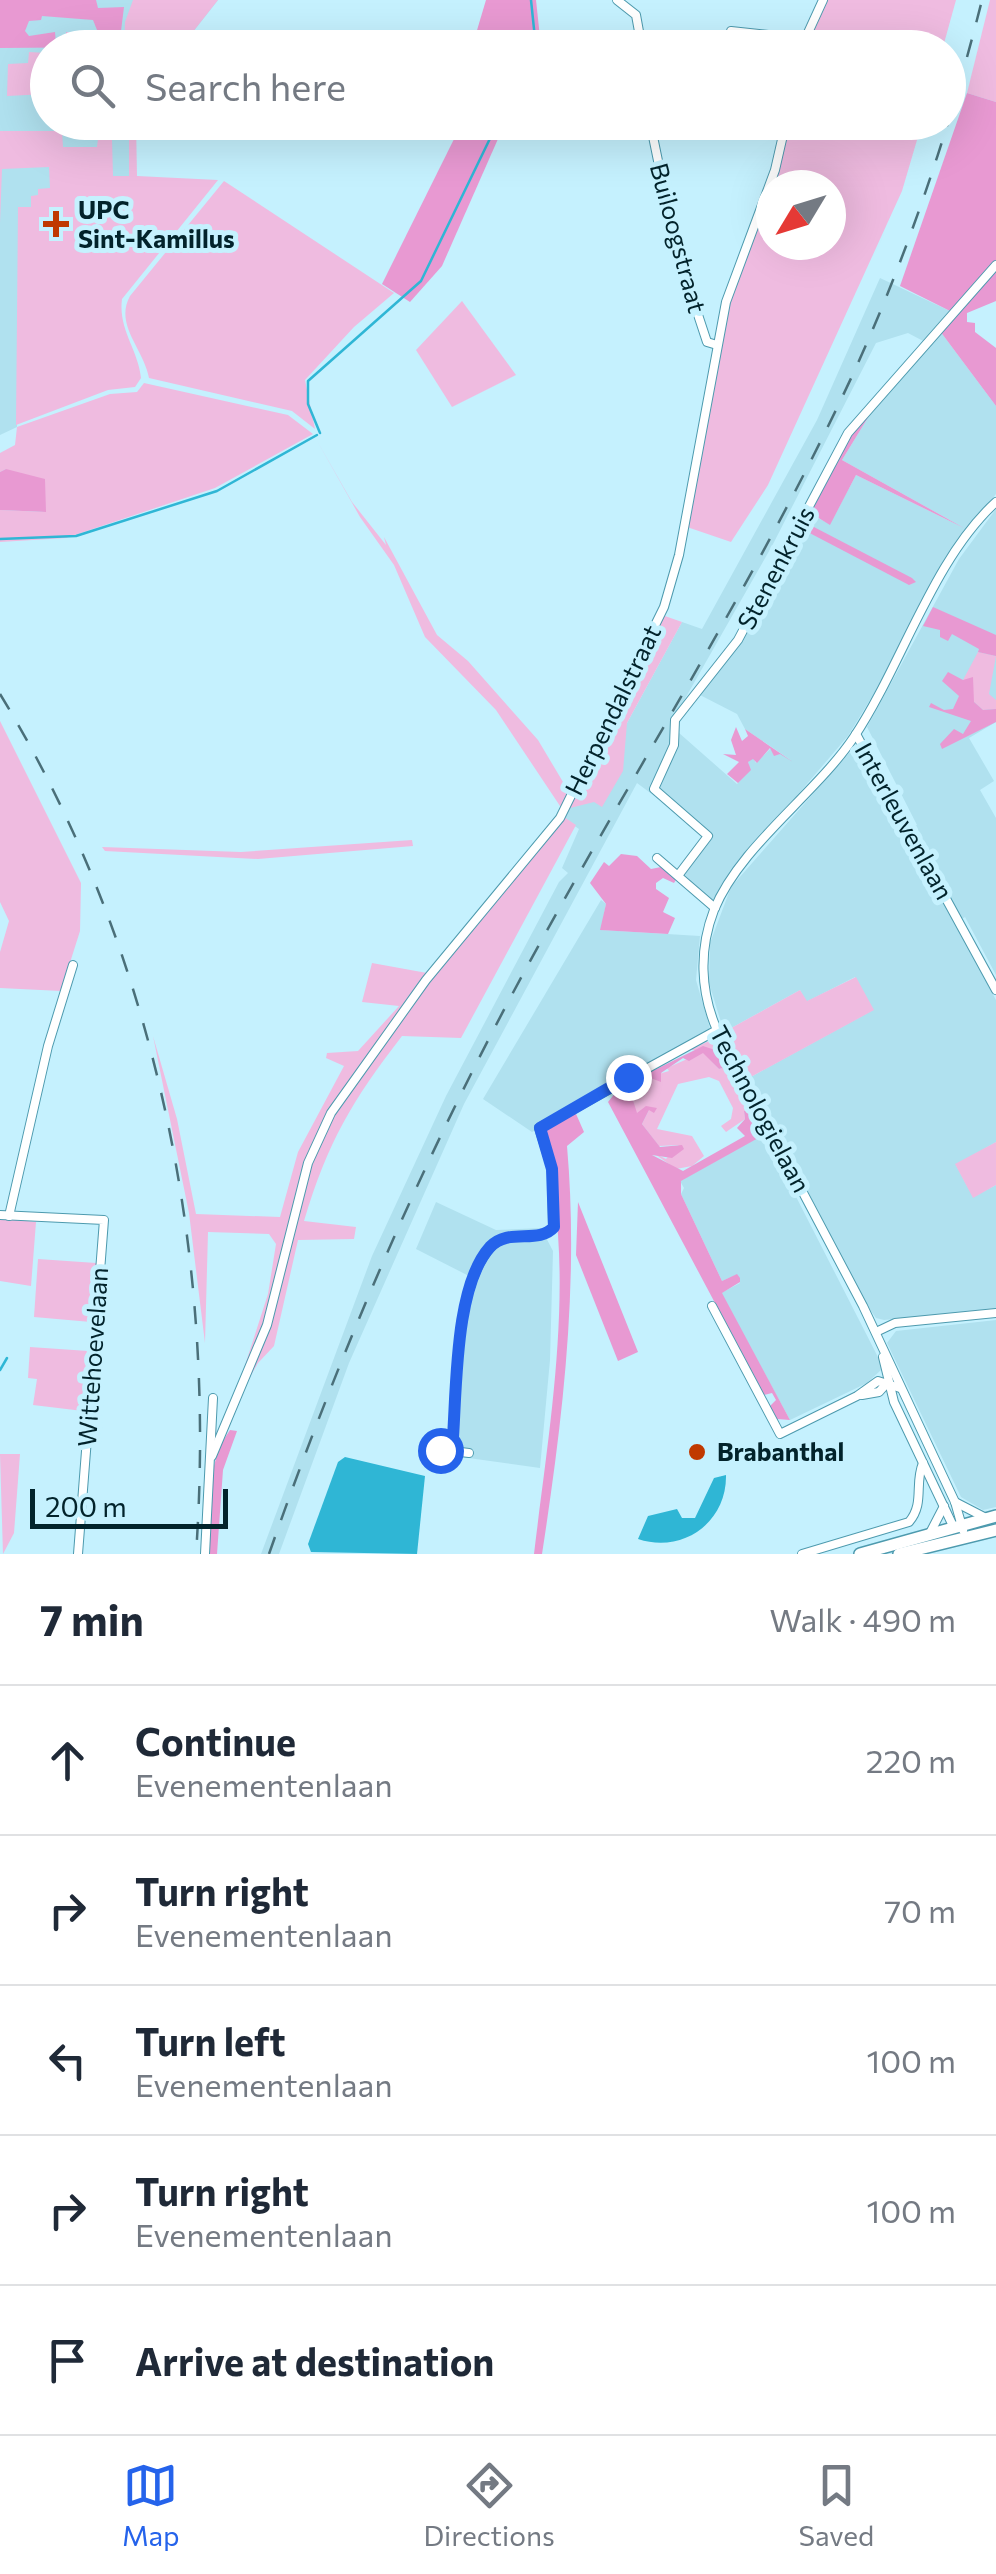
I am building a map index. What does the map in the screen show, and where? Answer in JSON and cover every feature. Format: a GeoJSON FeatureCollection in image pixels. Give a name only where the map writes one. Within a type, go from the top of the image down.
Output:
{"type":"FeatureCollection","features":[{"type":"Feature","properties":{"kind":"highway"},"geometry":{"type":"LineString","coordinates":[[899,1554],[992,1517]]}},
{"type":"Feature","properties":{"kind":"highway"},"geometry":{"type":"LineString","coordinates":[[860,1554],[930,1533],[996,1530]]}},
{"type":"Feature","properties":{"kind":"street"},"geometry":{"type":"LineString","coordinates":[[618,0],[636,15],[639,30]]}},
{"type":"Feature","properties":{"kind":"street"},"geometry":{"type":"LineString","coordinates":[[809,30],[823,0]]}},
{"type":"Feature","properties":{"kind":"street","name":"Builoogstraat"},"geometry":{"type":"LineString","coordinates":[[654,140],[676,248],[707,342],[717,345]]}},
{"type":"Feature","properties":{"kind":"street","name":"Herpendalstraat"},"geometry":{"type":"LineString","coordinates":[[212,1456],[267,1326],[288,1228],[308,1163],[340,1096],[426,980],[552,830],[664,607],[679,555],[730,288],[775,170],[782,140]]}},
{"type":"Feature","properties":{"kind":"street","name":"Stenenkruis"},"geometry":{"type":"LineString","coordinates":[[680,873],[705,846],[708,836],[654,788],[674,745],[675,720],[738,640],[848,433],[869,404],[996,265]]}},
{"type":"Feature","properties":{"kind":"street","name":"Interleuvenlaan"},"geometry":{"type":"LineString","coordinates":[[996,502],[954,555],[856,734],[996,990]]}},
{"type":"Feature","properties":{"kind":"street","name":"Technologielaan"},"geometry":{"type":"LineString","coordinates":[[856,734],[727,886],[706,937],[703,978],[718,1030],[876,1332],[888,1369]]}},
{"type":"Feature","properties":{"kind":"street"},"geometry":{"type":"LineString","coordinates":[[657,858],[680,873],[715,908]]}},
{"type":"Feature","properties":{"kind":"street"},"geometry":{"type":"LineString","coordinates":[[5,1215],[73,965]]}},
{"type":"Feature","properties":{"kind":"street"},"geometry":{"type":"LineString","coordinates":[[452,1451],[468,1292],[488,1250],[498,1240],[508,1235],[543,1235],[554,1227],[552,1169],[540,1128],[718,1030]]}},
{"type":"Feature","properties":{"kind":"street","name":"Wittehoevelaan"},"geometry":{"type":"LineString","coordinates":[[5,1215],[104,1220],[78,1554]]}},
{"type":"Feature","properties":{"kind":"street"},"geometry":{"type":"LineString","coordinates":[[712,1306],[780,1434],[883,1381]]}},
{"type":"Feature","properties":{"kind":"street"},"geometry":{"type":"LineString","coordinates":[[876,1332],[895,1324],[996,1312]]}},
{"type":"Feature","properties":{"kind":"street"},"geometry":{"type":"LineString","coordinates":[[879,1392],[888,1369]]}},
{"type":"Feature","properties":{"kind":"street"},"geometry":{"type":"LineString","coordinates":[[888,1369],[902,1389],[955,1502],[960,1530]]}},
{"type":"Feature","properties":{"kind":"street"},"geometry":{"type":"LineString","coordinates":[[883,1381],[902,1389]]}},
{"type":"Feature","properties":{"kind":"street"},"geometry":{"type":"LineString","coordinates":[[883,1381],[944,1506],[960,1530]]}},
{"type":"Feature","properties":{"kind":"street"},"geometry":{"type":"LineString","coordinates":[[858,1396],[879,1392],[894,1402]]}},
{"type":"Feature","properties":{"kind":"street"},"geometry":{"type":"LineString","coordinates":[[205,1554],[212,1398]]}},
{"type":"Feature","properties":{"kind":"street"},"geometry":{"type":"LineString","coordinates":[[440,1450],[470,1453]]}},
{"type":"Feature","properties":{"kind":"street"},"geometry":{"type":"LineString","coordinates":[[802,1554],[909,1522],[920,1506],[917,1477],[923,1462]]}},
{"type":"Feature","properties":{"kind":"street"},"geometry":{"type":"LineString","coordinates":[[955,1502],[992,1517]]}},
{"type":"Feature","properties":{"kind":"street"},"geometry":{"type":"LineString","coordinates":[[930,1533],[944,1506]]}},
{"type":"Feature","properties":{"kind":"shaded area","name":"UPC Sint-Kamillus"},"geometry":{"type":"Polygon","coordinates":[[[0,0],[218,0],[194,30],[30,30],[30,140],[136,140],[136,177],[18,274],[17,427],[0,435],[0,0]]]}},
{"type":"Feature","properties":{"kind":"shaded area"},"geometry":{"type":"Polygon","coordinates":[[[0,0],[96,0],[98,8],[124,7],[121,30],[97,30],[93,20],[42,16],[41,20],[29,21],[25,31],[30,36],[30,48],[0,48],[0,0]]]}},
{"type":"Feature","properties":{"kind":"shaded area"},"geometry":{"type":"Polygon","coordinates":[[[133,0],[218,0],[194,30],[125,30],[133,0]]]}},
{"type":"Feature","properties":{"kind":"shaded area"},"geometry":{"type":"Polygon","coordinates":[[[486,0],[536,0],[539,30],[477,30],[486,0]]]}},
{"type":"Feature","properties":{"kind":"shaded area"},"geometry":{"type":"Polygon","coordinates":[[[826,0],[956,0],[948,30],[812,30],[826,0]]]}},
{"type":"Feature","properties":{"kind":"shaded area"},"geometry":{"type":"Polygon","coordinates":[[[990,0],[996,0],[996,102],[967,93],[990,0]]]}},
{"type":"Feature","properties":{"kind":"shaded area"},"geometry":{"type":"Polygon","coordinates":[[[30,52],[30,95],[7,96],[8,64],[28,63],[30,52]]]}},
{"type":"Feature","properties":{"kind":"shaded area"},"geometry":{"type":"Polygon","coordinates":[[[967,93],[996,102],[996,260],[952,312],[900,286],[951,140],[966,140],[967,93]]]}},
{"type":"Feature","properties":{"kind":"shaded area"},"geometry":{"type":"Polygon","coordinates":[[[0,131],[30,131],[30,140],[63,140],[63,147],[97,147],[98,140],[112,140],[113,176],[129,176],[129,140],[136,140],[137,176],[218,180],[122,299],[125,330],[141,378],[135,387],[108,390],[16,425],[18,207],[31,207],[31,196],[38,195],[38,189],[50,188],[49,167],[2,169],[0,223],[0,131]]]}},
{"type":"Feature","properties":{"kind":"shaded area"},"geometry":{"type":"Polygon","coordinates":[[[454,140],[498,140],[442,266],[410,302],[382,284],[454,140]]]}},
{"type":"Feature","properties":{"kind":"shaded area"},"geometry":{"type":"Polygon","coordinates":[[[783,140],[917,140],[902,191],[768,485],[731,542],[687,527],[729,300],[756,227],[756,260],[846,260],[846,170],[776,170],[783,140]]]}},
{"type":"Feature","properties":{"kind":"shaded area"},"geometry":{"type":"Polygon","coordinates":[[[224,181],[394,293],[354,327],[305,380],[315,429],[292,411],[149,378],[128,327],[126,307],[130,296],[224,181]]]}},
{"type":"Feature","properties":{"kind":"shaded area"},"geometry":{"type":"Polygon","coordinates":[[[996,268],[996,301],[967,313],[967,322],[975,323],[975,332],[996,348],[996,406],[940,331],[996,268]]]}},
{"type":"Feature","properties":{"kind":"shaded area"},"geometry":{"type":"Polygon","coordinates":[[[880,278],[952,312],[925,342],[908,333],[876,343],[772,546],[670,725],[737,784],[750,770],[748,762],[753,758],[756,763],[771,748],[792,761],[745,729],[737,714],[698,694],[739,642],[802,523],[919,585],[812,527],[816,517],[830,524],[856,475],[964,528],[842,460],[872,411],[940,331],[996,406],[996,494],[949,553],[895,659],[848,736],[723,882],[710,906],[680,877],[708,836],[637,783],[464,1104],[349,1363],[279,1554],[261,1554],[372,1256],[446,1096],[559,882],[568,873],[562,868],[579,829],[563,818],[566,809],[626,725],[682,622],[702,629],[817,420],[880,278]]]}},
{"type":"Feature","properties":{"kind":"shaded area"},"geometry":{"type":"Polygon","coordinates":[[[462,301],[516,375],[452,407],[416,350],[462,301]]]}},
{"type":"Feature","properties":{"kind":"shaded area"},"geometry":{"type":"Polygon","coordinates":[[[144,383],[288,415],[313,434],[215,488],[66,538],[0,542],[0,510],[45,512],[6,469],[0,472],[0,453],[15,445],[17,427],[110,394],[137,392],[144,383]]]}},
{"type":"Feature","properties":{"kind":"shaded area"},"geometry":{"type":"Polygon","coordinates":[[[872,411],[842,460],[964,528],[856,475],[830,525],[817,517],[812,526],[916,582],[909,585],[800,528],[849,434],[872,411]]]}},
{"type":"Feature","properties":{"kind":"shaded area"},"geometry":{"type":"Polygon","coordinates":[[[316,439],[352,502],[386,545],[384,537],[437,635],[468,661],[538,740],[569,792],[562,809],[496,710],[425,637],[394,565],[360,517],[316,439]]]}},
{"type":"Feature","properties":{"kind":"shaded area"},"geometry":{"type":"Polygon","coordinates":[[[6,469],[45,479],[46,512],[0,510],[0,472],[6,469]]]}},
{"type":"Feature","properties":{"kind":"shaded area"},"geometry":{"type":"Polygon","coordinates":[[[996,509],[996,722],[969,738],[994,781],[980,790],[996,818],[996,975],[965,917],[955,923],[996,1000],[996,1142],[956,1165],[973,1197],[996,1185],[996,1309],[884,1320],[876,1318],[866,1304],[749,1078],[873,1010],[855,977],[806,1002],[800,990],[724,1032],[709,983],[710,943],[731,887],[849,753],[862,751],[906,831],[917,825],[867,727],[959,559],[996,509]]]}},
{"type":"Feature","properties":{"kind":"shaded area"},"geometry":{"type":"Polygon","coordinates":[[[933,607],[996,635],[996,656],[978,652],[979,649],[952,634],[948,641],[940,637],[940,630],[923,626],[933,607]]]}},
{"type":"Feature","properties":{"kind":"shaded area"},"geometry":{"type":"Polygon","coordinates":[[[662,615],[682,622],[627,723],[623,771],[602,807],[594,802],[566,809],[662,615]]]}},
{"type":"Feature","properties":{"kind":"shaded area"},"geometry":{"type":"Polygon","coordinates":[[[978,652],[996,656],[989,694],[996,700],[996,709],[983,710],[974,702],[963,680],[978,652]]]}},
{"type":"Feature","properties":{"kind":"shaded area"},"geometry":{"type":"Polygon","coordinates":[[[948,672],[963,680],[973,677],[974,702],[983,710],[996,709],[996,722],[942,749],[940,744],[954,729],[963,734],[971,721],[929,707],[931,703],[944,710],[953,709],[959,696],[942,681],[948,672]]]}},
{"type":"Feature","properties":{"kind":"shaded area"},"geometry":{"type":"Polygon","coordinates":[[[0,721],[81,883],[80,931],[61,991],[0,988],[0,952],[9,921],[0,902],[0,721]]]}},
{"type":"Feature","properties":{"kind":"shaded area"},"geometry":{"type":"Polygon","coordinates":[[[736,727],[742,741],[748,736],[745,729],[793,762],[780,754],[774,756],[770,748],[757,763],[753,759],[748,762],[751,770],[738,783],[727,774],[739,762],[723,754],[736,755],[731,740],[736,727]]]}},
{"type":"Feature","properties":{"kind":"shaded area"},"geometry":{"type":"Polygon","coordinates":[[[564,817],[576,825],[461,1038],[402,1036],[343,1123],[322,1167],[304,1221],[356,1227],[354,1239],[298,1240],[274,1346],[258,1363],[230,1412],[268,1294],[276,1244],[269,1234],[208,1232],[205,1343],[189,1213],[153,1036],[177,1119],[196,1214],[280,1217],[298,1152],[344,1066],[326,1058],[327,1053],[358,1051],[399,1006],[362,1002],[372,963],[427,973],[442,965],[564,817]]]}},
{"type":"Feature","properties":{"kind":"shaded area"},"geometry":{"type":"Polygon","coordinates":[[[412,840],[413,846],[258,859],[105,851],[102,847],[241,852],[412,840]]]}},
{"type":"Feature","properties":{"kind":"shaded area"},"geometry":{"type":"Polygon","coordinates":[[[621,854],[637,856],[651,869],[666,866],[680,873],[674,883],[663,878],[656,883],[656,889],[669,898],[663,912],[675,918],[668,934],[600,930],[606,904],[590,883],[604,862],[609,866],[621,854]]]}},
{"type":"Feature","properties":{"kind":"shaded area"},"geometry":{"type":"Polygon","coordinates":[[[601,900],[606,904],[601,930],[700,936],[696,980],[711,1032],[532,1132],[483,1099],[601,900]]]}},
{"type":"Feature","properties":{"kind":"shaded area"},"geometry":{"type":"Polygon","coordinates":[[[856,977],[874,1010],[749,1078],[724,1032],[800,990],[807,1001],[856,977]]]}},
{"type":"Feature","properties":{"kind":"shaded area"},"geometry":{"type":"Polygon","coordinates":[[[711,1040],[751,1109],[744,1111],[745,1119],[726,1132],[721,1126],[731,1119],[733,1108],[719,1081],[709,1077],[678,1084],[657,1129],[692,1136],[704,1156],[692,1166],[676,1169],[652,1152],[666,1159],[679,1145],[659,1146],[642,1124],[649,1110],[636,1114],[632,1097],[648,1077],[669,1071],[667,1068],[703,1052],[719,1069],[723,1068],[715,1050],[690,1050],[711,1040]]]}},
{"type":"Feature","properties":{"kind":"shaded area"},"geometry":{"type":"Polygon","coordinates":[[[703,1046],[715,1050],[723,1068],[719,1069],[703,1053],[689,1061],[683,1058],[661,1073],[661,1082],[648,1077],[632,1097],[637,1113],[646,1106],[657,1108],[654,1113],[649,1110],[642,1124],[660,1147],[682,1145],[684,1149],[672,1158],[652,1155],[683,1171],[745,1136],[737,1128],[745,1119],[744,1111],[751,1109],[760,1137],[681,1181],[681,1194],[722,1281],[737,1274],[740,1278],[740,1282],[722,1293],[790,1420],[777,1419],[770,1406],[776,1400],[772,1393],[764,1395],[608,1102],[620,1087],[703,1046]]]}},
{"type":"Feature","properties":{"kind":"shaded area"},"geometry":{"type":"Polygon","coordinates":[[[573,1107],[584,1132],[567,1146],[571,1248],[567,1350],[542,1554],[534,1554],[553,1394],[560,1285],[551,1178],[539,1128],[573,1107]]]}},
{"type":"Feature","properties":{"kind":"shaded area"},"geometry":{"type":"Polygon","coordinates":[[[764,1134],[881,1363],[881,1370],[867,1383],[790,1420],[721,1293],[740,1283],[736,1275],[722,1281],[681,1194],[684,1188],[680,1181],[764,1134]]]}},
{"type":"Feature","properties":{"kind":"shaded area"},"geometry":{"type":"Polygon","coordinates":[[[996,1142],[996,1185],[973,1198],[955,1164],[996,1142]]]}},
{"type":"Feature","properties":{"kind":"shaded area"},"geometry":{"type":"Polygon","coordinates":[[[436,1202],[496,1230],[541,1228],[553,1251],[550,1360],[540,1468],[447,1455],[462,1303],[469,1276],[416,1249],[436,1202]]]}},
{"type":"Feature","properties":{"kind":"shaded area"},"geometry":{"type":"Polygon","coordinates":[[[578,1202],[638,1352],[618,1361],[576,1255],[578,1202]]]}},
{"type":"Feature","properties":{"kind":"shaded area"},"geometry":{"type":"Polygon","coordinates":[[[0,1218],[36,1222],[31,1286],[0,1281],[0,1218]]]}},
{"type":"Feature","properties":{"kind":"shaded area"},"geometry":{"type":"Polygon","coordinates":[[[38,1259],[96,1263],[91,1322],[34,1317],[38,1259]]]}},
{"type":"Feature","properties":{"kind":"shaded area"},"geometry":{"type":"Polygon","coordinates":[[[996,1320],[996,1507],[983,1510],[961,1497],[887,1343],[896,1331],[996,1320]]]}},
{"type":"Feature","properties":{"kind":"shaded area"},"geometry":{"type":"Polygon","coordinates":[[[30,1347],[88,1351],[83,1411],[33,1405],[37,1379],[28,1378],[30,1347]]]}},
{"type":"Feature","properties":{"kind":"shaded area"},"geometry":{"type":"Polygon","coordinates":[[[230,1430],[237,1431],[223,1470],[217,1554],[207,1554],[212,1474],[230,1430]]]}},
{"type":"Feature","properties":{"kind":"shaded area"},"geometry":{"type":"Polygon","coordinates":[[[0,1454],[20,1454],[14,1533],[3,1554],[0,1454]]]}},
{"type":"Feature","properties":{"kind":"water"},"geometry":{"type":"Polygon","coordinates":[[[345,1457],[425,1476],[417,1554],[311,1552],[308,1544],[338,1462],[345,1457]]]}},
{"type":"Feature","properties":{"kind":"water"},"geometry":{"type":"Polygon","coordinates":[[[726,1475],[719,1507],[699,1531],[670,1542],[638,1539],[648,1516],[677,1509],[682,1518],[695,1518],[714,1478],[726,1475]]]}},
{"type":"Feature","properties":{"kind":"waterway"},"geometry":{"type":"LineString","coordinates":[[531,0],[534,30]]}},
{"type":"Feature","properties":{"kind":"waterway"},"geometry":{"type":"LineString","coordinates":[[320,433],[308,404],[308,381],[421,281],[489,140]]}},
{"type":"Feature","properties":{"kind":"waterway"},"geometry":{"type":"LineString","coordinates":[[0,539],[76,536],[217,491],[317,435]]}},
{"type":"Feature","properties":{"kind":"waterway"},"geometry":{"type":"LineString","coordinates":[[0,1370],[7,1358]]}},
{"type":"Feature","properties":{"kind":"railway"},"geometry":{"type":"LineString","coordinates":[[966,59],[982,0]]}},
{"type":"Feature","properties":{"kind":"railway"},"geometry":{"type":"LineString","coordinates":[[269,1554],[355,1328],[420,1180],[529,963],[737,598],[816,450],[892,283],[942,140]]}},
{"type":"Feature","properties":{"kind":"railway"},"geometry":{"type":"LineString","coordinates":[[0,694],[54,793],[100,895],[137,1001],[165,1109],[185,1219],[196,1330],[200,1442],[196,1554]]}},
{"type":"Feature","properties":{"kind":"place","name":"UPC Sint-Kamillus"},"geometry":{"type":"Point","coordinates":[56,224]}},
{"type":"Feature","properties":{"kind":"place","name":"Brabanthal"},"geometry":{"type":"Point","coordinates":[697,1452]}},
{"type":"Feature","properties":{"kind":"route"},"geometry":{"type":"LineString","coordinates":[[440,1450],[452,1451],[464,1313],[468,1292],[488,1250],[508,1235],[543,1235],[554,1227],[552,1169],[540,1139],[540,1128],[628,1077]]}}]}
